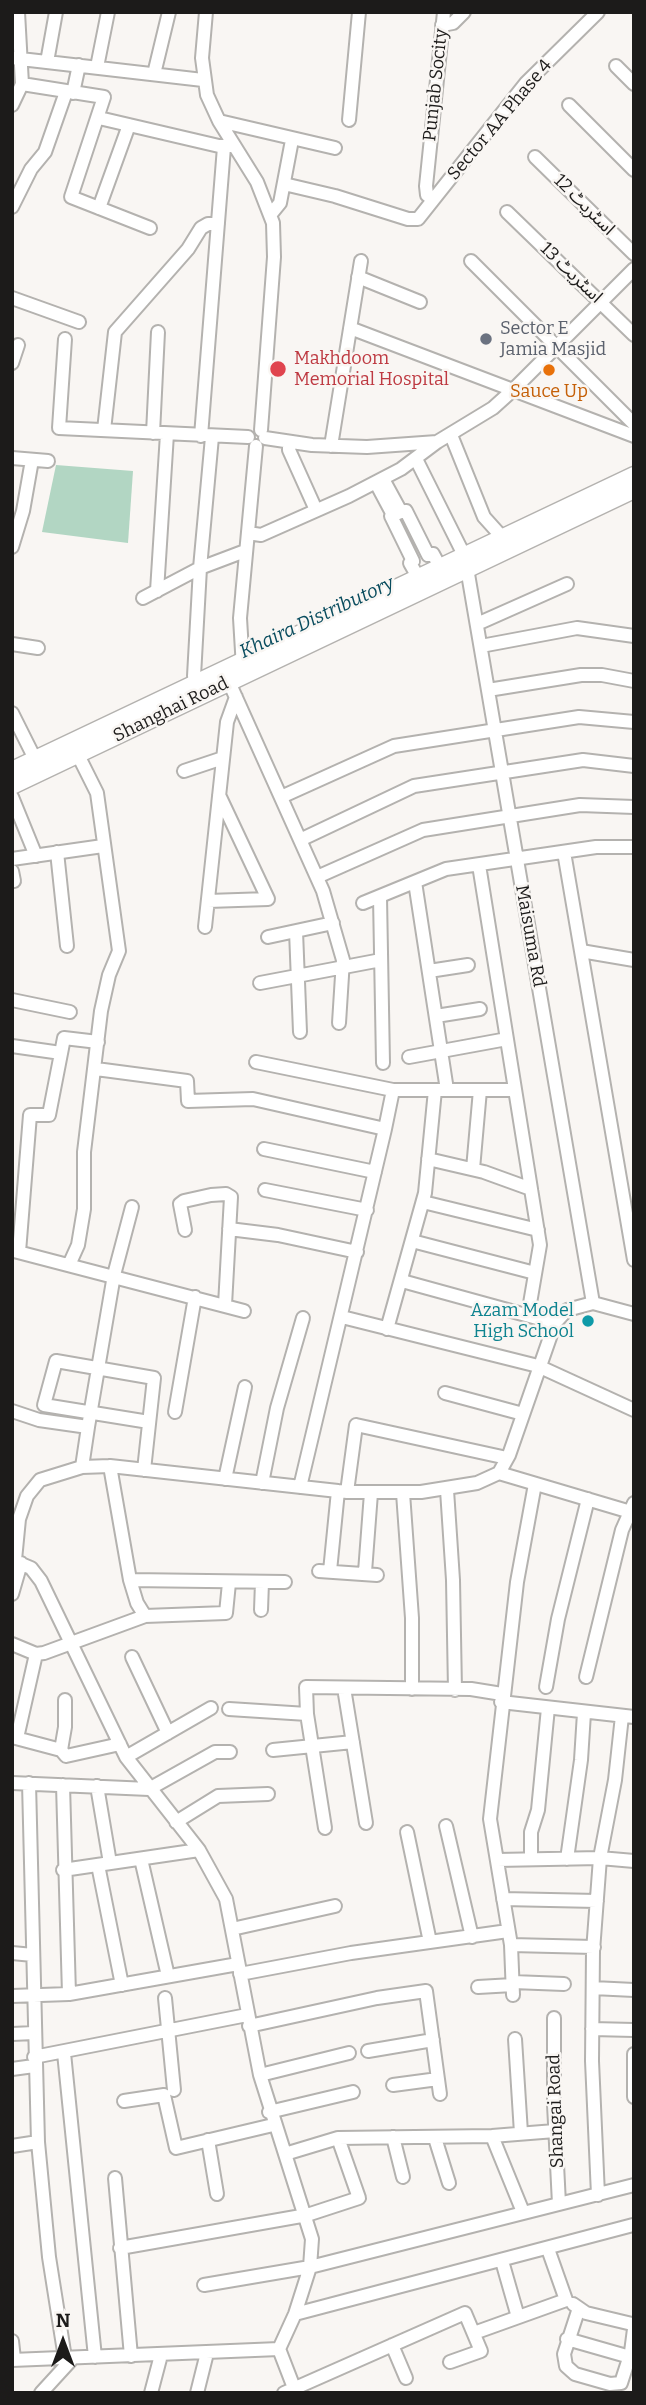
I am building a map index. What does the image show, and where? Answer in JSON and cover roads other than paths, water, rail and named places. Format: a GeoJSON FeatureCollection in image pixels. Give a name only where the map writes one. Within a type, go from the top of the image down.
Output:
{"type":"FeatureCollection","features":[{"type":"Feature","properties":{"kind":"main road","name":"Shanghai Road"},"geometry":{"type":"LineString","coordinates":[[12,786],[233,689],[243,668],[416,569],[434,561],[466,562],[502,537],[634,475]]}},
{"type":"Feature","properties":{"kind":"main road","name":"Shanghai Road"},"geometry":{"type":"LineString","coordinates":[[12,770],[197,682],[243,668],[466,562],[634,489]]}},
{"type":"Feature","properties":{"kind":"street"},"geometry":{"type":"LineString","coordinates":[[12,105],[22,84],[17,58],[18,12]]}},
{"type":"Feature","properties":{"kind":"street"},"geometry":{"type":"LineString","coordinates":[[47,62],[56,12]]}},
{"type":"Feature","properties":{"kind":"street"},"geometry":{"type":"LineString","coordinates":[[97,68],[108,12]]}},
{"type":"Feature","properties":{"kind":"street"},"geometry":{"type":"LineString","coordinates":[[154,74],[169,12]]}},
{"type":"Feature","properties":{"kind":"street"},"geometry":{"type":"LineString","coordinates":[[206,12],[202,34],[203,80],[229,146],[257,182],[271,214],[274,257],[245,551],[240,618],[243,668]]}},
{"type":"Feature","properties":{"kind":"street"},"geometry":{"type":"LineString","coordinates":[[349,120],[359,12]]}},
{"type":"Feature","properties":{"kind":"street"},"geometry":{"type":"LineString","coordinates":[[443,19],[453,23],[464,12]]}},
{"type":"Feature","properties":{"kind":"street","name":"Sector AA Phase 4"},"geometry":{"type":"LineString","coordinates":[[284,184],[335,196],[413,220],[420,217],[526,82],[598,12]]}},
{"type":"Feature","properties":{"kind":"street","name":"Punjab Socity"},"geometry":{"type":"LineString","coordinates":[[433,200],[426,190],[443,19]]}},
{"type":"Feature","properties":{"kind":"street"},"geometry":{"type":"LineString","coordinates":[[17,58],[203,80]]}},
{"type":"Feature","properties":{"kind":"street"},"geometry":{"type":"LineString","coordinates":[[12,206],[31,169],[45,152],[79,65]]}},
{"type":"Feature","properties":{"kind":"street"},"geometry":{"type":"LineString","coordinates":[[616,66],[634,84]]}},
{"type":"Feature","properties":{"kind":"street"},"geometry":{"type":"LineString","coordinates":[[22,84],[104,97],[71,197],[150,228]]}},
{"type":"Feature","properties":{"kind":"street"},"geometry":{"type":"LineString","coordinates":[[569,105],[634,170]]}},
{"type":"Feature","properties":{"kind":"street"},"geometry":{"type":"LineString","coordinates":[[99,118],[229,146]]}},
{"type":"Feature","properties":{"kind":"street"},"geometry":{"type":"LineString","coordinates":[[219,121],[335,148]]}},
{"type":"Feature","properties":{"kind":"street"},"geometry":{"type":"LineString","coordinates":[[99,208],[129,125]]}},
{"type":"Feature","properties":{"kind":"street"},"geometry":{"type":"LineString","coordinates":[[271,214],[280,203],[292,140]]}},
{"type":"Feature","properties":{"kind":"street"},"geometry":{"type":"LineString","coordinates":[[197,682],[194,676],[218,224],[229,146]]}},
{"type":"Feature","properties":{"kind":"street","name":"اسٹریٹ 12"},"geometry":{"type":"LineString","coordinates":[[535,157],[634,254]]}},
{"type":"Feature","properties":{"kind":"street","name":"اسٹریٹ 13"},"geometry":{"type":"LineString","coordinates":[[507,212],[634,335]]}},
{"type":"Feature","properties":{"kind":"street"},"geometry":{"type":"LineString","coordinates":[[104,430],[114,332],[188,249],[201,228],[208,224],[218,224]]}},
{"type":"Feature","properties":{"kind":"street"},"geometry":{"type":"LineString","coordinates":[[331,446],[361,261]]}},
{"type":"Feature","properties":{"kind":"street"},"geometry":{"type":"LineString","coordinates":[[471,261],[558,345],[634,424]]}},
{"type":"Feature","properties":{"kind":"street"},"geometry":{"type":"LineString","coordinates":[[248,533],[261,535],[379,481],[492,408],[634,269]]}},
{"type":"Feature","properties":{"kind":"street"},"geometry":{"type":"LineString","coordinates":[[358,277],[420,302]]}},
{"type":"Feature","properties":{"kind":"street"},"geometry":{"type":"LineString","coordinates":[[12,298],[79,322]]}},
{"type":"Feature","properties":{"kind":"street"},"geometry":{"type":"LineString","coordinates":[[350,328],[634,436]]}},
{"type":"Feature","properties":{"kind":"street"},"geometry":{"type":"LineString","coordinates":[[153,433],[158,332]]}},
{"type":"Feature","properties":{"kind":"street"},"geometry":{"type":"LineString","coordinates":[[65,339],[59,428],[258,438],[331,446],[393,447],[437,442]]}},
{"type":"Feature","properties":{"kind":"street"},"geometry":{"type":"LineString","coordinates":[[12,363],[18,345]]}},
{"type":"Feature","properties":{"kind":"street"},"geometry":{"type":"LineString","coordinates":[[157,591],[167,434]]}},
{"type":"Feature","properties":{"kind":"street"},"geometry":{"type":"LineString","coordinates":[[451,435],[484,517],[502,537]]}},
{"type":"Feature","properties":{"kind":"street"},"geometry":{"type":"LineString","coordinates":[[289,442],[289,450],[316,510]]}},
{"type":"Feature","properties":{"kind":"street"},"geometry":{"type":"LineString","coordinates":[[393,447],[401,469]]}},
{"type":"Feature","properties":{"kind":"street"},"geometry":{"type":"LineString","coordinates":[[12,458],[48,461]]}},
{"type":"Feature","properties":{"kind":"street","name":"Maisuma Rd"},"geometry":{"type":"LineString","coordinates":[[416,459],[466,562],[593,1303]]}},
{"type":"Feature","properties":{"kind":"street"},"geometry":{"type":"LineString","coordinates":[[12,547],[23,511],[32,460]]}},
{"type":"Feature","properties":{"kind":"street"},"geometry":{"type":"LineString","coordinates":[[379,481],[397,514]]}},
{"type":"Feature","properties":{"kind":"street"},"geometry":{"type":"LineString","coordinates":[[416,569],[391,516],[406,511],[434,561]]}},
{"type":"Feature","properties":{"kind":"street"},"geometry":{"type":"LineString","coordinates":[[143,598],[200,568],[245,551]]}},
{"type":"Feature","properties":{"kind":"street"},"geometry":{"type":"LineString","coordinates":[[477,624],[567,584]]}},
{"type":"Feature","properties":{"kind":"street"},"geometry":{"type":"LineString","coordinates":[[481,646],[577,628],[634,636]]}},
{"type":"Feature","properties":{"kind":"street"},"geometry":{"type":"LineString","coordinates":[[12,644],[38,648]]}},
{"type":"Feature","properties":{"kind":"street"},"geometry":{"type":"LineString","coordinates":[[488,690],[581,675],[602,675],[634,681]]}},
{"type":"Feature","properties":{"kind":"street"},"geometry":{"type":"LineString","coordinates":[[205,927],[227,722],[233,689]]}},
{"type":"Feature","properties":{"kind":"street"},"geometry":{"type":"LineString","coordinates":[[233,689],[317,877],[333,923],[343,967],[339,1023]]}},
{"type":"Feature","properties":{"kind":"street"},"geometry":{"type":"LineString","coordinates":[[12,713],[35,759]]}},
{"type":"Feature","properties":{"kind":"street"},"geometry":{"type":"LineString","coordinates":[[281,797],[394,746],[589,716],[634,722]]}},
{"type":"Feature","properties":{"kind":"street"},"geometry":{"type":"LineString","coordinates":[[69,1265],[78,1245],[84,1209],[84,1152],[98,1042],[109,975],[119,951],[96,793],[78,755]]}},
{"type":"Feature","properties":{"kind":"street"},"geometry":{"type":"LineString","coordinates":[[184,771],[223,758]]}},
{"type":"Feature","properties":{"kind":"street"},"geometry":{"type":"LineString","coordinates":[[300,840],[414,786],[583,760],[634,766]]}},
{"type":"Feature","properties":{"kind":"street"},"geometry":{"type":"LineString","coordinates":[[208,901],[268,899],[219,795]]}},
{"type":"Feature","properties":{"kind":"street"},"geometry":{"type":"LineString","coordinates":[[12,797],[36,856]]}},
{"type":"Feature","properties":{"kind":"street"},"geometry":{"type":"LineString","coordinates":[[317,877],[423,830],[593,804],[634,807]]}},
{"type":"Feature","properties":{"kind":"street"},"geometry":{"type":"LineString","coordinates":[[12,859],[103,846]]}},
{"type":"Feature","properties":{"kind":"street"},"geometry":{"type":"LineString","coordinates":[[363,904],[446,869],[596,846],[634,847]]}},
{"type":"Feature","properties":{"kind":"street"},"geometry":{"type":"LineString","coordinates":[[57,852],[67,946]]}},
{"type":"Feature","properties":{"kind":"street"},"geometry":{"type":"LineString","coordinates":[[564,852],[634,1260]]}},
{"type":"Feature","properties":{"kind":"street"},"geometry":{"type":"LineString","coordinates":[[479,864],[540,1245],[528,1315]]}},
{"type":"Feature","properties":{"kind":"street"},"geometry":{"type":"LineString","coordinates":[[387,1329],[423,1202],[441,1090],[441,1051],[415,882]]}},
{"type":"Feature","properties":{"kind":"street"},"geometry":{"type":"LineString","coordinates":[[380,897],[383,1063]]}},
{"type":"Feature","properties":{"kind":"street"},"geometry":{"type":"LineString","coordinates":[[268,937],[333,923]]}},
{"type":"Feature","properties":{"kind":"street"},"geometry":{"type":"LineString","coordinates":[[296,931],[300,1032]]}},
{"type":"Feature","properties":{"kind":"street"},"geometry":{"type":"LineString","coordinates":[[581,951],[634,960]]}},
{"type":"Feature","properties":{"kind":"street"},"geometry":{"type":"LineString","coordinates":[[261,983],[381,960]]}},
{"type":"Feature","properties":{"kind":"street"},"geometry":{"type":"LineString","coordinates":[[429,971],[468,965]]}},
{"type":"Feature","properties":{"kind":"street"},"geometry":{"type":"LineString","coordinates":[[12,1000],[70,1012]]}},
{"type":"Feature","properties":{"kind":"street"},"geometry":{"type":"LineString","coordinates":[[436,1016],[480,1009]]}},
{"type":"Feature","properties":{"kind":"street"},"geometry":{"type":"LineString","coordinates":[[98,1042],[64,1038],[49,1115],[30,1115],[16,1252],[114,1275],[244,1311]]}},
{"type":"Feature","properties":{"kind":"street"},"geometry":{"type":"LineString","coordinates":[[409,1057],[507,1039]]}},
{"type":"Feature","properties":{"kind":"street"},"geometry":{"type":"LineString","coordinates":[[12,1046],[61,1053]]}},
{"type":"Feature","properties":{"kind":"street"},"geometry":{"type":"LineString","coordinates":[[256,1062],[393,1090],[515,1090]]}},
{"type":"Feature","properties":{"kind":"street"},"geometry":{"type":"LineString","coordinates":[[96,1069],[187,1081],[188,1101],[253,1099],[384,1129]]}},
{"type":"Feature","properties":{"kind":"street"},"geometry":{"type":"LineString","coordinates":[[300,1487],[393,1090]]}},
{"type":"Feature","properties":{"kind":"street"},"geometry":{"type":"LineString","coordinates":[[473,1169],[480,1090]]}},
{"type":"Feature","properties":{"kind":"street"},"geometry":{"type":"LineString","coordinates":[[264,1149],[375,1171]]}},
{"type":"Feature","properties":{"kind":"street"},"geometry":{"type":"LineString","coordinates":[[428,1159],[473,1169],[531,1189]]}},
{"type":"Feature","properties":{"kind":"street"},"geometry":{"type":"LineString","coordinates":[[265,1190],[366,1210]]}},
{"type":"Feature","properties":{"kind":"street"},"geometry":{"type":"LineString","coordinates":[[185,1230],[180,1204],[226,1194],[231,1197],[225,1305]]}},
{"type":"Feature","properties":{"kind":"street"},"geometry":{"type":"LineString","coordinates":[[423,1202],[538,1230]]}},
{"type":"Feature","properties":{"kind":"street"},"geometry":{"type":"LineString","coordinates":[[82,1467],[114,1275],[132,1207]]}},
{"type":"Feature","properties":{"kind":"street"},"geometry":{"type":"LineString","coordinates":[[229,1229],[357,1252]]}},
{"type":"Feature","properties":{"kind":"street"},"geometry":{"type":"LineString","coordinates":[[412,1241],[535,1273]]}},
{"type":"Feature","properties":{"kind":"street"},"geometry":{"type":"LineString","coordinates":[[402,1281],[555,1323]]}},
{"type":"Feature","properties":{"kind":"street"},"geometry":{"type":"LineString","coordinates":[[175,1412],[195,1297]]}},
{"type":"Feature","properties":{"kind":"street"},"geometry":{"type":"LineString","coordinates":[[12,1594],[19,1519],[27,1496],[40,1480],[82,1467],[110,1466],[343,1492],[403,1493],[447,1490],[477,1483],[499,1473],[508,1458],[555,1323],[567,1310],[593,1303],[634,1314]]}},
{"type":"Feature","properties":{"kind":"street"},"geometry":{"type":"LineString","coordinates":[[341,1317],[538,1366],[633,1406]]}},
{"type":"Feature","properties":{"kind":"street"},"geometry":{"type":"LineString","coordinates":[[262,1483],[277,1408],[303,1318]]}},
{"type":"Feature","properties":{"kind":"street"},"geometry":{"type":"LineString","coordinates":[[144,1470],[154,1378],[56,1361],[44,1405],[149,1422]]}},
{"type":"Feature","properties":{"kind":"street"},"geometry":{"type":"LineString","coordinates":[[225,1479],[245,1387]]}},
{"type":"Feature","properties":{"kind":"street"},"geometry":{"type":"LineString","coordinates":[[445,1393],[523,1414]]}},
{"type":"Feature","properties":{"kind":"street"},"geometry":{"type":"LineString","coordinates":[[12,1411],[39,1420],[88,1427]]}},
{"type":"Feature","properties":{"kind":"street"},"geometry":{"type":"LineString","coordinates":[[371,1493],[371,1573],[325,1571],[356,1425],[508,1458]]}},
{"type":"Feature","properties":{"kind":"street"},"geometry":{"type":"LineString","coordinates":[[110,1466],[130,1580],[137,1603],[145,1616]]}},
{"type":"Feature","properties":{"kind":"street"},"geometry":{"type":"LineString","coordinates":[[499,1473],[632,1509],[586,1677]]}},
{"type":"Feature","properties":{"kind":"street"},"geometry":{"type":"LineString","coordinates":[[513,1987],[511,1945],[490,1819],[517,1582],[535,1484]]}},
{"type":"Feature","properties":{"kind":"street"},"geometry":{"type":"LineString","coordinates":[[447,1490],[453,1580],[455,1690]]}},
{"type":"Feature","properties":{"kind":"street"},"geometry":{"type":"LineString","coordinates":[[403,1493],[412,1618],[412,1689]]}},
{"type":"Feature","properties":{"kind":"street"},"geometry":{"type":"LineString","coordinates":[[547,1687],[558,1619],[588,1499]]}},
{"type":"Feature","properties":{"kind":"street"},"geometry":{"type":"LineString","coordinates":[[16,1561],[31,1568],[41,1581],[126,1757],[199,1850],[226,1899],[260,2075],[271,2118],[307,2216],[312,2239],[310,2267],[295,2314],[279,2349],[291,2392],[465,2313],[480,2353],[450,2362]]}},
{"type":"Feature","properties":{"kind":"street"},"geometry":{"type":"LineString","coordinates":[[130,1580],[285,1582]]}},
{"type":"Feature","properties":{"kind":"street"},"geometry":{"type":"LineString","coordinates":[[261,1610],[262,1582]]}},
{"type":"Feature","properties":{"kind":"street"},"geometry":{"type":"LineString","coordinates":[[12,1644],[36,1654],[145,1616],[226,1613],[229,1583]]}},
{"type":"Feature","properties":{"kind":"street"},"geometry":{"type":"LineString","coordinates":[[36,1654],[15,1737],[61,1750],[66,1756],[120,1744]]}},
{"type":"Feature","properties":{"kind":"street"},"geometry":{"type":"LineString","coordinates":[[132,1657],[169,1733]]}},
{"type":"Feature","properties":{"kind":"street"},"geometry":{"type":"LineString","coordinates":[[325,1828],[307,1714],[306,1687],[455,1690],[548,1708],[628,1717],[600,1858],[593,1947],[592,2029],[598,2195]]}},
{"type":"Feature","properties":{"kind":"street"},"geometry":{"type":"LineString","coordinates":[[344,1688],[366,1823]]}},
{"type":"Feature","properties":{"kind":"street"},"geometry":{"type":"LineString","coordinates":[[61,1750],[65,1727],[65,1700]]}},
{"type":"Feature","properties":{"kind":"street"},"geometry":{"type":"LineString","coordinates":[[126,1757],[211,1708]]}},
{"type":"Feature","properties":{"kind":"street"},"geometry":{"type":"LineString","coordinates":[[531,1859],[531,1832],[538,1810],[548,1708]]}},
{"type":"Feature","properties":{"kind":"street"},"geometry":{"type":"LineString","coordinates":[[229,1709],[307,1714]]}},
{"type":"Feature","properties":{"kind":"street"},"geometry":{"type":"LineString","coordinates":[[567,1859],[581,1760],[584,1713]]}},
{"type":"Feature","properties":{"kind":"street"},"geometry":{"type":"LineString","coordinates":[[273,1749],[313,1748],[353,1742]]}},
{"type":"Feature","properties":{"kind":"street"},"geometry":{"type":"LineString","coordinates":[[12,1783],[149,1789],[215,1752],[230,1752]]}},
{"type":"Feature","properties":{"kind":"street"},"geometry":{"type":"LineString","coordinates":[[29,1783],[38,2142],[49,2256],[69,2358],[41,2393]]}},
{"type":"Feature","properties":{"kind":"street"},"geometry":{"type":"LineString","coordinates":[[63,1785],[63,1870],[69,1994]]}},
{"type":"Feature","properties":{"kind":"street"},"geometry":{"type":"LineString","coordinates":[[97,1786],[104,1864],[122,1984]]}},
{"type":"Feature","properties":{"kind":"street"},"geometry":{"type":"LineString","coordinates":[[176,1822],[218,1796],[268,1794]]}},
{"type":"Feature","properties":{"kind":"street"},"geometry":{"type":"LineString","coordinates":[[446,1826],[472,1937]]}},
{"type":"Feature","properties":{"kind":"street"},"geometry":{"type":"LineString","coordinates":[[407,1832],[430,1942]]}},
{"type":"Feature","properties":{"kind":"street"},"geometry":{"type":"LineString","coordinates":[[63,1870],[199,1850]]}},
{"type":"Feature","properties":{"kind":"street"},"geometry":{"type":"LineString","coordinates":[[496,1860],[600,1858],[634,1861]]}},
{"type":"Feature","properties":{"kind":"street"},"geometry":{"type":"LineString","coordinates":[[141,1859],[168,1976]]}},
{"type":"Feature","properties":{"kind":"street"},"geometry":{"type":"LineString","coordinates":[[503,1899],[597,1901]]}},
{"type":"Feature","properties":{"kind":"street"},"geometry":{"type":"LineString","coordinates":[[232,1929],[335,1906]]}},
{"type":"Feature","properties":{"kind":"street"},"geometry":{"type":"LineString","coordinates":[[12,1996],[69,1994],[168,1976],[239,1969],[508,1931]]}},
{"type":"Feature","properties":{"kind":"street"},"geometry":{"type":"LineString","coordinates":[[511,1945],[593,1947]]}},
{"type":"Feature","properties":{"kind":"street"},"geometry":{"type":"LineString","coordinates":[[12,1953],[33,1955]]}},
{"type":"Feature","properties":{"kind":"street"},"geometry":{"type":"LineString","coordinates":[[478,1987],[564,1984]]}},
{"type":"Feature","properties":{"kind":"street"},"geometry":{"type":"LineString","coordinates":[[593,1988],[634,1990]]}},
{"type":"Feature","properties":{"kind":"street"},"geometry":{"type":"LineString","coordinates":[[12,2069],[64,2053],[170,2032],[426,1991],[440,2094]]}},
{"type":"Feature","properties":{"kind":"street"},"geometry":{"type":"LineString","coordinates":[[165,1998],[174,2090]]}},
{"type":"Feature","properties":{"kind":"street","name":"Shangai Road"},"geometry":{"type":"LineString","coordinates":[[554,2018],[559,2204]]}},
{"type":"Feature","properties":{"kind":"street"},"geometry":{"type":"LineString","coordinates":[[592,2029],[634,2030]]}},
{"type":"Feature","properties":{"kind":"street"},"geometry":{"type":"LineString","coordinates":[[12,2034],[34,2033]]}},
{"type":"Feature","properties":{"kind":"street"},"geometry":{"type":"LineString","coordinates":[[514,2039],[521,2133]]}},
{"type":"Feature","properties":{"kind":"street"},"geometry":{"type":"LineString","coordinates":[[368,2051],[433,2040]]}},
{"type":"Feature","properties":{"kind":"street"},"geometry":{"type":"LineString","coordinates":[[64,2053],[94,2357]]}},
{"type":"Feature","properties":{"kind":"street"},"geometry":{"type":"LineString","coordinates":[[260,2075],[349,2053]]}},
{"type":"Feature","properties":{"kind":"street"},"geometry":{"type":"LineString","coordinates":[[634,2054],[634,2097]]}},
{"type":"Feature","properties":{"kind":"street"},"geometry":{"type":"LineString","coordinates":[[393,2085],[438,2079]]}},
{"type":"Feature","properties":{"kind":"street"},"geometry":{"type":"LineString","coordinates":[[124,2101],[164,2095],[174,2148],[208,2140],[353,2092]]}},
{"type":"Feature","properties":{"kind":"street"},"geometry":{"type":"LineString","coordinates":[[285,2154],[338,2138],[435,2138],[555,2131]]}},
{"type":"Feature","properties":{"kind":"street"},"geometry":{"type":"LineString","coordinates":[[492,2136],[523,2212]]}},
{"type":"Feature","properties":{"kind":"street"},"geometry":{"type":"LineString","coordinates":[[393,2137],[403,2178]]}},
{"type":"Feature","properties":{"kind":"street"},"geometry":{"type":"LineString","coordinates":[[120,2248],[307,2216],[359,2198],[338,2138]]}},
{"type":"Feature","properties":{"kind":"street"},"geometry":{"type":"LineString","coordinates":[[435,2138],[449,2183]]}},
{"type":"Feature","properties":{"kind":"street"},"geometry":{"type":"LineString","coordinates":[[208,2140],[217,2194]]}},
{"type":"Feature","properties":{"kind":"street"},"geometry":{"type":"LineString","coordinates":[[12,2146],[38,2142]]}},
{"type":"Feature","properties":{"kind":"street"},"geometry":{"type":"LineString","coordinates":[[114,2178],[131,2356]]}},
{"type":"Feature","properties":{"kind":"street"},"geometry":{"type":"LineString","coordinates":[[204,2285],[310,2267],[634,2185]]}},
{"type":"Feature","properties":{"kind":"street"},"geometry":{"type":"LineString","coordinates":[[295,2314],[633,2225]]}},
{"type":"Feature","properties":{"kind":"street"},"geometry":{"type":"LineString","coordinates":[[548,2249],[566,2300],[606,2319],[632,2324],[634,2328],[630,2357],[621,2383],[592,2380],[566,2366],[564,2354],[567,2339],[579,2308]]}},
{"type":"Feature","properties":{"kind":"street"},"geometry":{"type":"LineString","coordinates":[[502,2261],[518,2317]]}},
{"type":"Feature","properties":{"kind":"street"},"geometry":{"type":"LineString","coordinates":[[474,2333],[566,2300]]}},
{"type":"Feature","properties":{"kind":"street"},"geometry":{"type":"LineString","coordinates":[[567,2339],[630,2357]]}},
{"type":"Feature","properties":{"kind":"street"},"geometry":{"type":"LineString","coordinates":[[12,2341],[13,2360],[279,2349]]}},
{"type":"Feature","properties":{"kind":"street"},"geometry":{"type":"LineString","coordinates":[[392,2345],[406,2378]]}},
{"type":"Feature","properties":{"kind":"street"},"geometry":{"type":"LineString","coordinates":[[197,2393],[207,2353]]}},
{"type":"Feature","properties":{"kind":"street"},"geometry":{"type":"LineString","coordinates":[[151,2393],[161,2355]]}},
{"type":"Feature","properties":{"kind":"place","name":"Sector E Jamia Masjid"},"geometry":{"type":"Point","coordinates":[486,339]}},
{"type":"Feature","properties":{"kind":"place","name":"Makhdoom Memorial Hospital"},"geometry":{"type":"Point","coordinates":[278,369]}},
{"type":"Feature","properties":{"kind":"place","name":"Sauce Up"},"geometry":{"type":"Point","coordinates":[549,370]}},
{"type":"Feature","properties":{"kind":"place","name":"Azam Model High School"},"geometry":{"type":"Point","coordinates":[588,1321]}},
{"type":"Feature","properties":{"kind":"water label","name":"Khaira Distributory"},"geometry":{"type":"Point","coordinates":[317,618]}}]}
